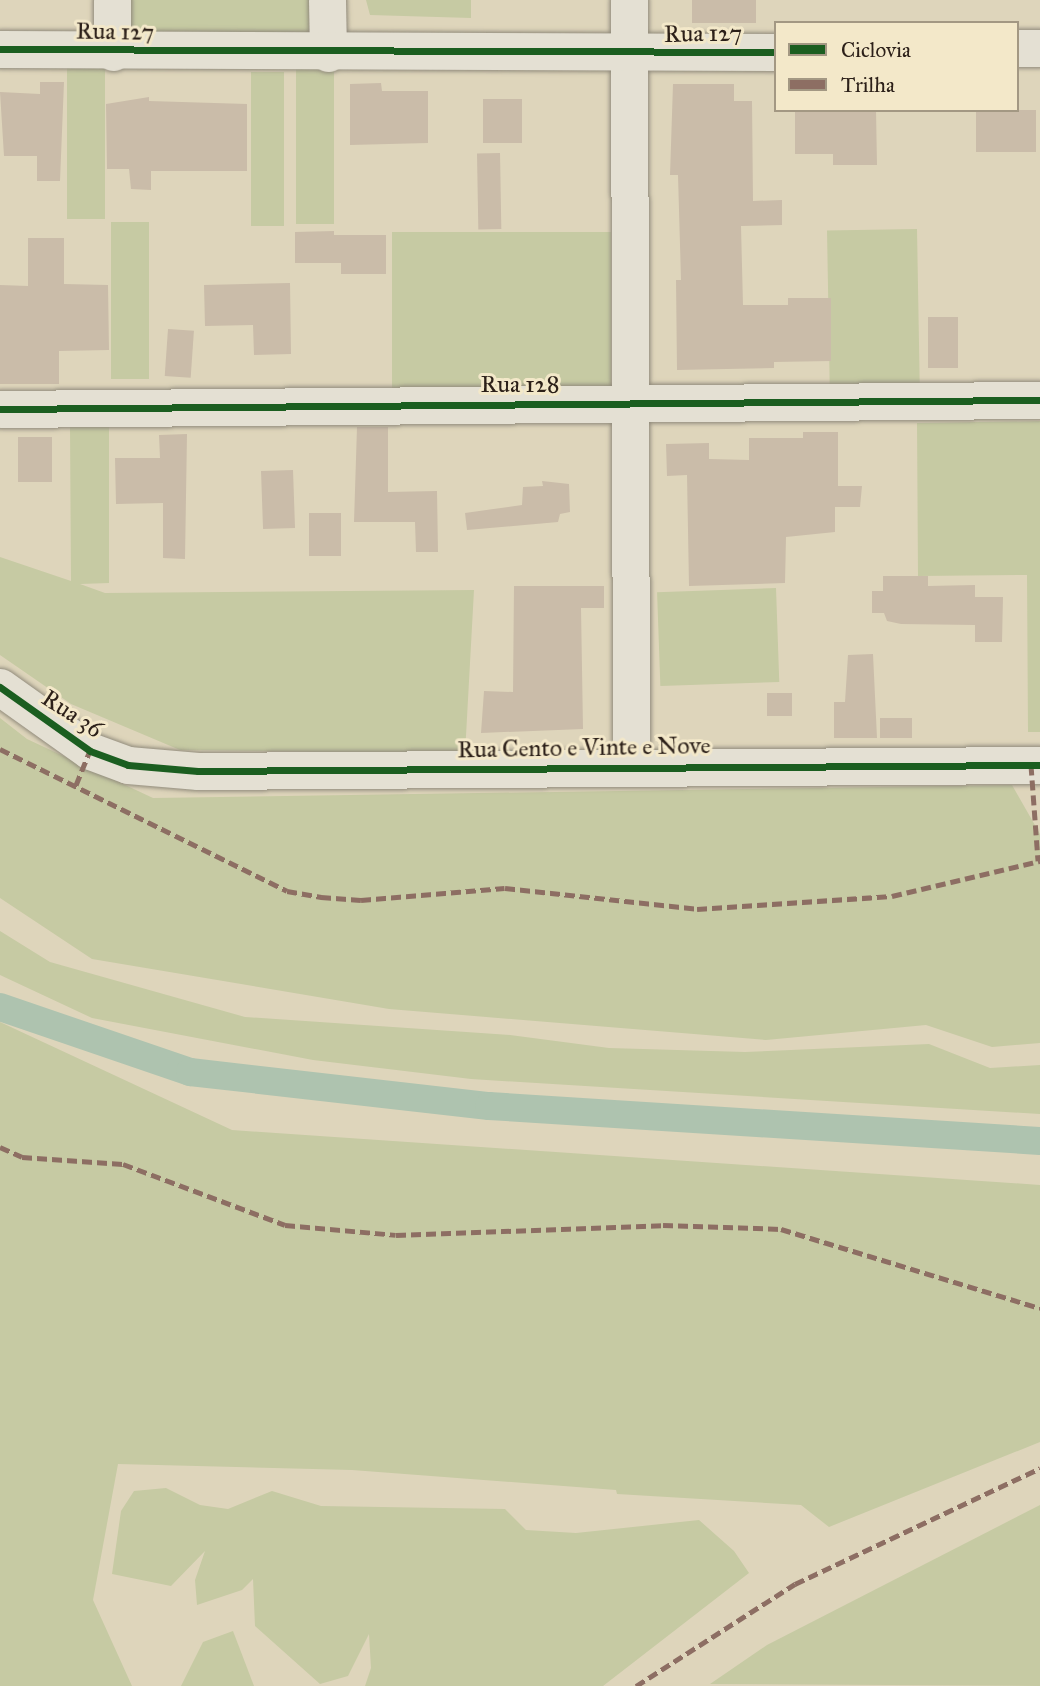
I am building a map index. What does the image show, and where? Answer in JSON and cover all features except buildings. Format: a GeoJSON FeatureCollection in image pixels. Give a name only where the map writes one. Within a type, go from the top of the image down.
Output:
{"type":"FeatureCollection","features":[{"type":"Feature","properties":{"kind":"street","name":"Rua 127"},"geometry":{"type":"LineString","coordinates":[[113,0],[113,52]]}},
{"type":"Feature","properties":{"kind":"street"},"geometry":{"type":"LineString","coordinates":[[327,0],[328,53]]}},
{"type":"Feature","properties":{"kind":"street"},"geometry":{"type":"LineString","coordinates":[[629,0],[631,765]]}},
{"type":"Feature","properties":{"kind":"street"},"geometry":{"type":"LineString","coordinates":[[1019,48],[1040,48]]}},
{"type":"Feature","properties":{"kind":"street","name":"Rua 127"},"geometry":{"type":"LineString","coordinates":[[0,49],[328,53],[774,52]]}},
{"type":"Feature","properties":{"kind":"street","name":"Rua 128"},"geometry":{"type":"LineString","coordinates":[[0,409],[1040,400]]}},
{"type":"Feature","properties":{"kind":"street","name":"Rua 36"},"geometry":{"type":"LineString","coordinates":[[0,687],[90,751],[128,765]]}},
{"type":"Feature","properties":{"kind":"street","name":"Rua Cento e Vinte e Nove"},"geometry":{"type":"LineString","coordinates":[[128,765],[198,771],[631,765],[1040,765]]}},
{"type":"Feature","properties":{"kind":"green space"},"geometry":{"type":"Polygon","coordinates":[[[125,0],[311,0],[311,42],[125,42],[125,0]]]}},
{"type":"Feature","properties":{"kind":"green space"},"geometry":{"type":"Polygon","coordinates":[[[366,0],[471,0],[471,18],[370,15],[366,0]]]}},
{"type":"Feature","properties":{"kind":"green space"},"geometry":{"type":"Polygon","coordinates":[[[67,63],[105,63],[105,219],[67,219],[67,63]]]}},
{"type":"Feature","properties":{"kind":"green space"},"geometry":{"type":"Polygon","coordinates":[[[296,68],[334,68],[334,224],[296,224],[296,68]]]}},
{"type":"Feature","properties":{"kind":"green space"},"geometry":{"type":"Polygon","coordinates":[[[251,72],[284,72],[284,226],[251,226],[251,72]]]}},
{"type":"Feature","properties":{"kind":"green space"},"geometry":{"type":"Polygon","coordinates":[[[111,222],[149,222],[149,379],[111,379],[111,222]]]}},
{"type":"Feature","properties":{"kind":"green space"},"geometry":{"type":"Polygon","coordinates":[[[917,229],[920,386],[830,388],[827,231],[917,229]]]}},
{"type":"Feature","properties":{"kind":"green space"},"geometry":{"type":"Polygon","coordinates":[[[392,232],[611,232],[611,389],[392,389],[392,232]]]}},
{"type":"Feature","properties":{"kind":"green space"},"geometry":{"type":"Polygon","coordinates":[[[1040,421],[1040,732],[1028,732],[1027,575],[918,576],[917,423],[1040,421]]]}},
{"type":"Feature","properties":{"kind":"green space"},"geometry":{"type":"Polygon","coordinates":[[[70,427],[109,427],[109,583],[80,584],[105,593],[474,590],[465,754],[180,750],[71,704],[0,655],[0,557],[71,581],[70,427]]]}},
{"type":"Feature","properties":{"kind":"green space"},"geometry":{"type":"Polygon","coordinates":[[[776,588],[779,682],[660,686],[657,592],[776,588]]]}},
{"type":"Feature","properties":{"kind":"green space"},"geometry":{"type":"Polygon","coordinates":[[[0,718],[27,739],[153,798],[1012,785],[1040,834],[1040,1043],[992,1047],[926,1025],[766,1040],[389,1009],[92,959],[0,898],[0,718]]]}},
{"type":"Feature","properties":{"kind":"green space"},"geometry":{"type":"Polygon","coordinates":[[[0,931],[50,962],[245,1017],[510,1035],[609,1048],[745,1052],[929,1044],[990,1068],[1040,1065],[1040,1114],[471,1079],[313,1060],[92,1018],[0,975],[0,931]]]}},
{"type":"Feature","properties":{"kind":"green space"},"geometry":{"type":"Polygon","coordinates":[[[0,1022],[232,1130],[1040,1185],[1040,1442],[829,1527],[801,1505],[617,1494],[616,1490],[352,1470],[118,1464],[93,1600],[132,1686],[0,1686],[0,1022]]]}},
{"type":"Feature","properties":{"kind":"green space"},"geometry":{"type":"Polygon","coordinates":[[[166,1488],[200,1505],[228,1509],[272,1491],[321,1506],[505,1509],[526,1530],[576,1533],[699,1520],[734,1551],[749,1573],[603,1686],[365,1686],[371,1668],[369,1634],[348,1676],[320,1684],[255,1626],[253,1579],[242,1590],[197,1605],[195,1580],[205,1551],[171,1586],[112,1574],[121,1511],[134,1491],[166,1488]]]}},
{"type":"Feature","properties":{"kind":"green space"},"geometry":{"type":"Polygon","coordinates":[[[1040,1505],[1040,1686],[710,1684],[767,1645],[1040,1505]]]}},
{"type":"Feature","properties":{"kind":"green space"},"geometry":{"type":"Polygon","coordinates":[[[233,1631],[254,1686],[181,1686],[203,1642],[233,1631]]]}},
{"type":"Feature","properties":{"kind":"waterway"},"geometry":{"type":"LineString","coordinates":[[0,1007],[190,1072],[489,1106],[1040,1141]]}},
{"type":"Feature","properties":{"kind":"marked path"},"geometry":{"type":"LineString","coordinates":[[0,749],[287,891],[321,897],[361,900],[505,888],[697,909],[892,896],[1040,861]]}},
{"type":"Feature","properties":{"kind":"marked path"},"geometry":{"type":"LineString","coordinates":[[76,785],[90,751]]}},
{"type":"Feature","properties":{"kind":"marked path"},"geometry":{"type":"LineString","coordinates":[[1031,765],[1038,861]]}},
{"type":"Feature","properties":{"kind":"marked path"},"geometry":{"type":"LineString","coordinates":[[0,1147],[22,1157],[123,1164],[285,1225],[396,1235],[663,1225],[781,1229],[1040,1308]]}},
{"type":"Feature","properties":{"kind":"marked path"},"geometry":{"type":"LineString","coordinates":[[636,1686],[795,1584],[1040,1468]]}},
{"type":"Feature","properties":{"kind":"cycle path"},"geometry":{"type":"LineString","coordinates":[[0,49],[774,52]]}},
{"type":"Feature","properties":{"kind":"cycle path"},"geometry":{"type":"LineString","coordinates":[[0,409],[1040,400]]}},
{"type":"Feature","properties":{"kind":"cycle path"},"geometry":{"type":"LineString","coordinates":[[0,687],[90,751],[128,765],[198,771],[1040,765]]}}]}
